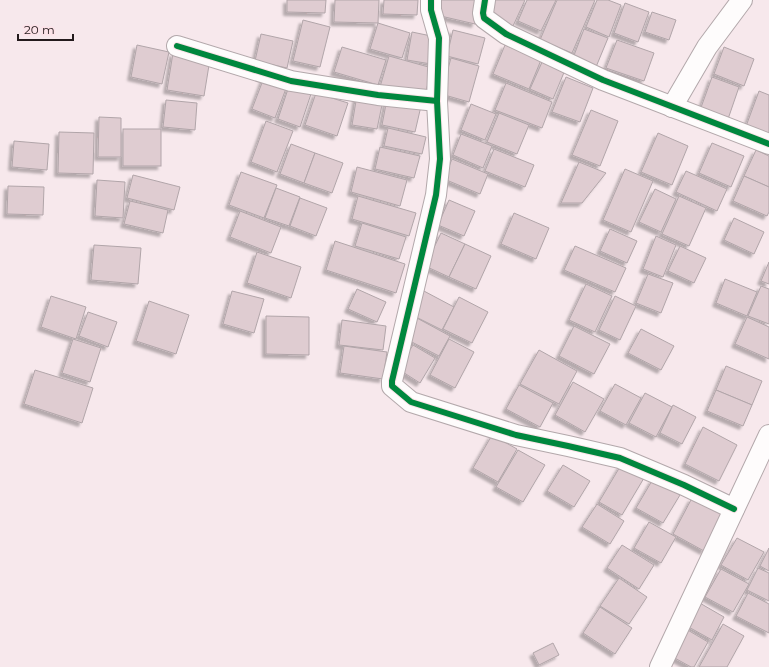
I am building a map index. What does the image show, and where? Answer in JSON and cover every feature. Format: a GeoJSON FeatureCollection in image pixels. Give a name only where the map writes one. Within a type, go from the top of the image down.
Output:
{"type":"FeatureCollection","features":[{"type":"Feature","properties":{"kind":"street"},"geometry":{"type":"LineString","coordinates":[[431,0],[439,38],[437,101],[440,159],[436,194],[392,386],[411,402],[516,435],[620,458],[684,485],[734,509]]}},
{"type":"Feature","properties":{"kind":"street"},"geometry":{"type":"LineString","coordinates":[[485,0],[483,13],[484,18],[506,34],[603,80],[769,144]]}},
{"type":"Feature","properties":{"kind":"street"},"geometry":{"type":"LineString","coordinates":[[672,107],[707,47],[742,0]]}},
{"type":"Feature","properties":{"kind":"street"},"geometry":{"type":"LineString","coordinates":[[177,46],[291,81],[378,95],[437,101]]}},
{"type":"Feature","properties":{"kind":"street"},"geometry":{"type":"LineString","coordinates":[[660,667],[769,435]]}},
{"type":"Feature","properties":{"kind":"building"},"geometry":{"type":"Polygon","coordinates":[[[287,0],[326,0],[325,13],[287,12],[287,0]]]}},
{"type":"Feature","properties":{"kind":"building"},"geometry":{"type":"Polygon","coordinates":[[[335,0],[379,0],[378,23],[334,22],[335,0]]]}},
{"type":"Feature","properties":{"kind":"building"},"geometry":{"type":"Polygon","coordinates":[[[384,0],[418,0],[417,15],[383,14],[384,0]]]}},
{"type":"Feature","properties":{"kind":"building"},"geometry":{"type":"Polygon","coordinates":[[[436,0],[481,0],[475,24],[432,14],[436,0]]]}},
{"type":"Feature","properties":{"kind":"building"},"geometry":{"type":"Polygon","coordinates":[[[489,0],[525,0],[513,26],[483,13],[489,0]]]}},
{"type":"Feature","properties":{"kind":"building"},"geometry":{"type":"Polygon","coordinates":[[[527,0],[556,0],[541,31],[518,21],[527,0]]]}},
{"type":"Feature","properties":{"kind":"building"},"geometry":{"type":"Polygon","coordinates":[[[557,0],[595,0],[572,53],[540,40],[557,0]]]}},
{"type":"Feature","properties":{"kind":"building"},"geometry":{"type":"Polygon","coordinates":[[[597,0],[608,0],[621,5],[609,37],[586,27],[597,0]]]}},
{"type":"Feature","properties":{"kind":"building"},"geometry":{"type":"Polygon","coordinates":[[[625,3],[649,12],[638,42],[614,33],[625,3]]]}},
{"type":"Feature","properties":{"kind":"building"},"geometry":{"type":"Polygon","coordinates":[[[652,12],[676,20],[669,40],[645,32],[652,12]]]}},
{"type":"Feature","properties":{"kind":"building"},"geometry":{"type":"Polygon","coordinates":[[[303,20],[330,27],[320,67],[293,61],[303,20]]]}},
{"type":"Feature","properties":{"kind":"building"},"geometry":{"type":"Polygon","coordinates":[[[378,23],[410,33],[402,58],[370,49],[378,23]]]}},
{"type":"Feature","properties":{"kind":"building"},"geometry":{"type":"Polygon","coordinates":[[[584,29],[608,38],[596,67],[573,58],[584,29]]]}},
{"type":"Feature","properties":{"kind":"building"},"geometry":{"type":"Polygon","coordinates":[[[453,30],[485,38],[478,64],[447,56],[453,30]]]}},
{"type":"Feature","properties":{"kind":"building"},"geometry":{"type":"Polygon","coordinates":[[[412,32],[436,37],[431,64],[407,60],[412,32]]]}},
{"type":"Feature","properties":{"kind":"building"},"geometry":{"type":"Polygon","coordinates":[[[261,34],[293,41],[287,68],[255,61],[261,34]]]}},
{"type":"Feature","properties":{"kind":"building"},"geometry":{"type":"Polygon","coordinates":[[[617,40],[654,53],[644,81],[606,68],[617,40]]]}},
{"type":"Feature","properties":{"kind":"building"},"geometry":{"type":"Polygon","coordinates":[[[137,45],[169,52],[162,84],[131,77],[137,45]]]}},
{"type":"Feature","properties":{"kind":"building"},"geometry":{"type":"Polygon","coordinates":[[[505,45],[541,60],[529,89],[493,74],[505,45]]]}},
{"type":"Feature","properties":{"kind":"building"},"geometry":{"type":"Polygon","coordinates":[[[342,47],[386,60],[378,85],[334,72],[342,47]]]}},
{"type":"Feature","properties":{"kind":"building"},"geometry":{"type":"Polygon","coordinates":[[[724,47],[754,59],[744,86],[714,74],[724,47]]]}},
{"type":"Feature","properties":{"kind":"building"},"geometry":{"type":"Polygon","coordinates":[[[173,53],[210,59],[204,96],[167,90],[173,53]]]}},
{"type":"Feature","properties":{"kind":"building"},"geometry":{"type":"Polygon","coordinates":[[[389,56],[432,68],[424,99],[380,87],[389,56]]]}},
{"type":"Feature","properties":{"kind":"building"},"geometry":{"type":"Polygon","coordinates":[[[451,58],[479,66],[469,102],[441,94],[451,58]]]}},
{"type":"Feature","properties":{"kind":"building"},"geometry":{"type":"Polygon","coordinates":[[[543,60],[565,70],[553,99],[530,89],[543,60]]]}},
{"type":"Feature","properties":{"kind":"building"},"geometry":{"type":"Polygon","coordinates":[[[265,75],[288,83],[275,118],[252,109],[265,75]]]}},
{"type":"Feature","properties":{"kind":"building"},"geometry":{"type":"Polygon","coordinates":[[[566,77],[593,88],[580,122],[552,112],[566,77]]]}},
{"type":"Feature","properties":{"kind":"building"},"geometry":{"type":"Polygon","coordinates":[[[712,77],[739,87],[727,122],[699,113],[712,77]]]}},
{"type":"Feature","properties":{"kind":"building"},"geometry":{"type":"Polygon","coordinates":[[[290,83],[312,91],[300,127],[278,119],[290,83]]]}},
{"type":"Feature","properties":{"kind":"building"},"geometry":{"type":"Polygon","coordinates":[[[506,83],[552,102],[542,128],[495,110],[506,83]]]}},
{"type":"Feature","properties":{"kind":"building"},"geometry":{"type":"Polygon","coordinates":[[[759,91],[769,95],[769,138],[745,129],[759,91]]]}},
{"type":"Feature","properties":{"kind":"building"},"geometry":{"type":"Polygon","coordinates":[[[316,93],[348,103],[337,136],[305,125],[316,93]]]}},
{"type":"Feature","properties":{"kind":"building"},"geometry":{"type":"Polygon","coordinates":[[[357,95],[383,100],[377,129],[352,125],[357,95]]]}},
{"type":"Feature","properties":{"kind":"building"},"geometry":{"type":"Polygon","coordinates":[[[387,99],[421,106],[415,132],[382,125],[387,99]]]}},
{"type":"Feature","properties":{"kind":"building"},"geometry":{"type":"Polygon","coordinates":[[[166,100],[197,103],[195,130],[163,127],[166,100]]]}},
{"type":"Feature","properties":{"kind":"building"},"geometry":{"type":"Polygon","coordinates":[[[471,104],[496,114],[485,140],[461,130],[471,104]]]}},
{"type":"Feature","properties":{"kind":"building"},"geometry":{"type":"Polygon","coordinates":[[[591,110],[618,121],[600,166],[572,155],[591,110]]]}},
{"type":"Feature","properties":{"kind":"building"},"geometry":{"type":"Polygon","coordinates":[[[499,113],[529,125],[517,154],[487,142],[499,113]]]}},
{"type":"Feature","properties":{"kind":"building"},"geometry":{"type":"Polygon","coordinates":[[[99,117],[121,118],[121,157],[98,157],[99,117]]]}},
{"type":"Feature","properties":{"kind":"building"},"geometry":{"type":"Polygon","coordinates":[[[266,121],[293,131],[277,172],[251,162],[266,121]]]}},
{"type":"Feature","properties":{"kind":"building"},"geometry":{"type":"Polygon","coordinates":[[[388,128],[426,137],[422,154],[384,146],[388,128]]]}},
{"type":"Feature","properties":{"kind":"building"},"geometry":{"type":"Polygon","coordinates":[[[123,129],[161,129],[161,166],[123,166],[123,129]]]}},
{"type":"Feature","properties":{"kind":"building"},"geometry":{"type":"Polygon","coordinates":[[[59,132],[94,133],[93,174],[58,173],[59,132]]]}},
{"type":"Feature","properties":{"kind":"building"},"geometry":{"type":"Polygon","coordinates":[[[658,133],[688,146],[672,185],[641,172],[658,133]]]}},
{"type":"Feature","properties":{"kind":"building"},"geometry":{"type":"Polygon","coordinates":[[[461,134],[492,146],[483,168],[453,155],[461,134]]]}},
{"type":"Feature","properties":{"kind":"building"},"geometry":{"type":"Polygon","coordinates":[[[14,141],[49,144],[47,170],[12,167],[14,141]]]}},
{"type":"Feature","properties":{"kind":"building"},"geometry":{"type":"Polygon","coordinates":[[[712,143],[744,156],[731,187],[699,173],[712,143]]]}},
{"type":"Feature","properties":{"kind":"building"},"geometry":{"type":"Polygon","coordinates":[[[291,144],[315,153],[304,183],[280,174],[291,144]]]}},
{"type":"Feature","properties":{"kind":"building"},"geometry":{"type":"Polygon","coordinates":[[[380,147],[420,156],[414,178],[375,169],[380,147]]]}},
{"type":"Feature","properties":{"kind":"building"},"geometry":{"type":"Polygon","coordinates":[[[494,149],[534,165],[525,187],[485,171],[494,149]]]}},
{"type":"Feature","properties":{"kind":"building"},"geometry":{"type":"Polygon","coordinates":[[[756,150],[769,156],[769,187],[744,176],[756,150]]]}},
{"type":"Feature","properties":{"kind":"building"},"geometry":{"type":"Polygon","coordinates":[[[315,153],[343,163],[332,193],[304,183],[315,153]]]}},
{"type":"Feature","properties":{"kind":"building"},"geometry":{"type":"Polygon","coordinates":[[[452,159],[488,174],[480,194],[444,179],[452,159]]]}},
{"type":"Feature","properties":{"kind":"building"},"geometry":{"type":"Polygon","coordinates":[[[579,162],[606,173],[582,203],[561,203],[579,162]]]}},
{"type":"Feature","properties":{"kind":"building"},"geometry":{"type":"Polygon","coordinates":[[[357,167],[407,180],[400,206],[351,192],[357,167]]]}},
{"type":"Feature","properties":{"kind":"building"},"geometry":{"type":"Polygon","coordinates":[[[625,169],[653,181],[631,232],[603,220],[625,169]]]}},
{"type":"Feature","properties":{"kind":"building"},"geometry":{"type":"Polygon","coordinates":[[[686,171],[727,189],[717,211],[676,192],[686,171]]]}},
{"type":"Feature","properties":{"kind":"building"},"geometry":{"type":"Polygon","coordinates":[[[241,172],[277,185],[264,218],[229,205],[241,172]]]}},
{"type":"Feature","properties":{"kind":"building"},"geometry":{"type":"Polygon","coordinates":[[[133,175],[180,187],[174,210],[127,198],[133,175]]]}},
{"type":"Feature","properties":{"kind":"building"},"geometry":{"type":"Polygon","coordinates":[[[744,176],[769,187],[769,212],[767,216],[733,201],[744,176]]]}},
{"type":"Feature","properties":{"kind":"building"},"geometry":{"type":"Polygon","coordinates":[[[97,180],[125,182],[123,218],[95,216],[97,180]]]}},
{"type":"Feature","properties":{"kind":"building"},"geometry":{"type":"Polygon","coordinates":[[[8,186],[44,187],[43,215],[7,214],[8,186]]]}},
{"type":"Feature","properties":{"kind":"building"},"geometry":{"type":"Polygon","coordinates":[[[276,188],[300,197],[289,226],[265,218],[276,188]]]}},
{"type":"Feature","properties":{"kind":"building"},"geometry":{"type":"Polygon","coordinates":[[[655,189],[676,199],[661,232],[639,222],[655,189]]]}},
{"type":"Feature","properties":{"kind":"building"},"geometry":{"type":"Polygon","coordinates":[[[358,196],[416,213],[409,236],[352,219],[358,196]]]}},
{"type":"Feature","properties":{"kind":"building"},"geometry":{"type":"Polygon","coordinates":[[[679,196],[706,208],[689,246],[662,234],[679,196]]]}},
{"type":"Feature","properties":{"kind":"building"},"geometry":{"type":"Polygon","coordinates":[[[300,198],[327,208],[316,236],[290,226],[300,198]]]}},
{"type":"Feature","properties":{"kind":"building"},"geometry":{"type":"Polygon","coordinates":[[[449,200],[475,211],[464,236],[438,225],[449,200]]]}},
{"type":"Feature","properties":{"kind":"building"},"geometry":{"type":"Polygon","coordinates":[[[130,201],[168,210],[163,233],[124,224],[130,201]]]}},
{"type":"Feature","properties":{"kind":"building"},"geometry":{"type":"Polygon","coordinates":[[[240,211],[281,227],[271,253],[230,237],[240,211]]]}},
{"type":"Feature","properties":{"kind":"building"},"geometry":{"type":"Polygon","coordinates":[[[514,213],[549,228],[536,259],[501,244],[514,213]]]}},
{"type":"Feature","properties":{"kind":"building"},"geometry":{"type":"Polygon","coordinates":[[[734,218],[764,232],[754,254],[724,240],[734,218]]]}},
{"type":"Feature","properties":{"kind":"building"},"geometry":{"type":"Polygon","coordinates":[[[362,223],[406,237],[399,259],[355,246],[362,223]]]}},
{"type":"Feature","properties":{"kind":"building"},"geometry":{"type":"Polygon","coordinates":[[[610,229],[637,241],[627,263],[600,251],[610,229]]]}},
{"type":"Feature","properties":{"kind":"building"},"geometry":{"type":"Polygon","coordinates":[[[441,233],[465,244],[449,277],[425,266],[441,233]]]}},
{"type":"Feature","properties":{"kind":"building"},"geometry":{"type":"Polygon","coordinates":[[[656,236],[676,245],[663,277],[643,269],[656,236]]]}},
{"type":"Feature","properties":{"kind":"building"},"geometry":{"type":"Polygon","coordinates":[[[335,241],[405,264],[396,293],[326,270],[335,241]]]}},
{"type":"Feature","properties":{"kind":"building"},"geometry":{"type":"Polygon","coordinates":[[[465,244],[491,256],[476,289],[449,277],[465,244]]]}},
{"type":"Feature","properties":{"kind":"building"},"geometry":{"type":"Polygon","coordinates":[[[94,245],[141,248],[138,284],[91,280],[94,245]]]}},
{"type":"Feature","properties":{"kind":"building"},"geometry":{"type":"Polygon","coordinates":[[[575,246],[626,268],[615,292],[564,270],[575,246]]]}},
{"type":"Feature","properties":{"kind":"building"},"geometry":{"type":"Polygon","coordinates":[[[680,246],[706,258],[694,283],[668,271],[680,246]]]}},
{"type":"Feature","properties":{"kind":"building"},"geometry":{"type":"Polygon","coordinates":[[[257,252],[301,267],[291,298],[247,283],[257,252]]]}},
{"type":"Feature","properties":{"kind":"building"},"geometry":{"type":"Polygon","coordinates":[[[769,262],[769,284],[761,281],[769,262]]]}},
{"type":"Feature","properties":{"kind":"building"},"geometry":{"type":"Polygon","coordinates":[[[648,274],[673,283],[661,313],[636,303],[648,274]]]}},
{"type":"Feature","properties":{"kind":"building"},"geometry":{"type":"Polygon","coordinates":[[[725,279],[757,292],[747,316],[716,303],[725,279]]]}},
{"type":"Feature","properties":{"kind":"building"},"geometry":{"type":"Polygon","coordinates":[[[586,284],[612,296],[595,332],[569,320],[586,284]]]}},
{"type":"Feature","properties":{"kind":"building"},"geometry":{"type":"Polygon","coordinates":[[[761,286],[769,289],[769,324],[748,316],[761,286]]]}},
{"type":"Feature","properties":{"kind":"building"},"geometry":{"type":"Polygon","coordinates":[[[357,289],[386,302],[377,322],[348,309],[357,289]]]}},
{"type":"Feature","properties":{"kind":"building"},"geometry":{"type":"Polygon","coordinates":[[[422,290],[454,307],[442,330],[410,314],[422,290]]]}},
{"type":"Feature","properties":{"kind":"building"},"geometry":{"type":"Polygon","coordinates":[[[232,291],[264,299],[254,333],[223,324],[232,291]]]}},
{"type":"Feature","properties":{"kind":"building"},"geometry":{"type":"Polygon","coordinates":[[[51,296],[86,307],[76,339],[41,327],[51,296]]]}},
{"type":"Feature","properties":{"kind":"building"},"geometry":{"type":"Polygon","coordinates":[[[615,296],[636,306],[620,340],[599,330],[615,296]]]}},
{"type":"Feature","properties":{"kind":"building"},"geometry":{"type":"Polygon","coordinates":[[[459,297],[488,312],[472,343],[443,329],[459,297]]]}},
{"type":"Feature","properties":{"kind":"building"},"geometry":{"type":"Polygon","coordinates":[[[149,301],[189,315],[176,354],[136,341],[149,301]]]}},
{"type":"Feature","properties":{"kind":"building"},"geometry":{"type":"Polygon","coordinates":[[[88,312],[117,322],[108,347],[79,336],[88,312]]]}},
{"type":"Feature","properties":{"kind":"building"},"geometry":{"type":"Polygon","coordinates":[[[266,316],[309,317],[309,355],[266,354],[266,316]]]}},
{"type":"Feature","properties":{"kind":"building"},"geometry":{"type":"Polygon","coordinates":[[[415,317],[450,336],[439,356],[404,338],[415,317]]]}},
{"type":"Feature","properties":{"kind":"building"},"geometry":{"type":"Polygon","coordinates":[[[747,317],[769,327],[769,359],[735,344],[747,317]]]}},
{"type":"Feature","properties":{"kind":"building"},"geometry":{"type":"Polygon","coordinates":[[[342,320],[386,326],[383,350],[339,345],[342,320]]]}},
{"type":"Feature","properties":{"kind":"building"},"geometry":{"type":"Polygon","coordinates":[[[574,326],[610,344],[594,374],[559,356],[574,326]]]}},
{"type":"Feature","properties":{"kind":"building"},"geometry":{"type":"Polygon","coordinates":[[[641,329],[674,346],[661,370],[628,353],[641,329]]]}},
{"type":"Feature","properties":{"kind":"building"},"geometry":{"type":"Polygon","coordinates":[[[73,339],[101,348],[90,382],[62,373],[73,339]]]}},
{"type":"Feature","properties":{"kind":"building"},"geometry":{"type":"Polygon","coordinates":[[[449,339],[474,352],[455,388],[430,375],[449,339]]]}},
{"type":"Feature","properties":{"kind":"building"},"geometry":{"type":"Polygon","coordinates":[[[413,345],[435,358],[420,383],[398,369],[413,345]]]}},
{"type":"Feature","properties":{"kind":"building"},"geometry":{"type":"Polygon","coordinates":[[[344,346],[387,352],[383,379],[340,373],[344,346]]]}},
{"type":"Feature","properties":{"kind":"building"},"geometry":{"type":"Polygon","coordinates":[[[539,350],[577,371],[559,404],[520,384],[539,350]]]}},
{"type":"Feature","properties":{"kind":"building"},"geometry":{"type":"Polygon","coordinates":[[[726,366],[762,381],[752,405],[716,390],[726,366]]]}},
{"type":"Feature","properties":{"kind":"building"},"geometry":{"type":"Polygon","coordinates":[[[35,370],[93,388],[82,423],[24,404],[35,370]]]}},
{"type":"Feature","properties":{"kind":"building"},"geometry":{"type":"Polygon","coordinates":[[[573,382],[604,399],[585,432],[555,415],[573,382]]]}},
{"type":"Feature","properties":{"kind":"building"},"geometry":{"type":"Polygon","coordinates":[[[615,384],[641,398],[626,425],[600,411],[615,384]]]}},
{"type":"Feature","properties":{"kind":"building"},"geometry":{"type":"Polygon","coordinates":[[[519,385],[553,403],[540,427],[506,409],[519,385]]]}},
{"type":"Feature","properties":{"kind":"building"},"geometry":{"type":"Polygon","coordinates":[[[716,390],[752,405],[743,426],[707,411],[716,390]]]}},
{"type":"Feature","properties":{"kind":"building"},"geometry":{"type":"Polygon","coordinates":[[[645,393],[672,407],[656,437],[629,423],[645,393]]]}},
{"type":"Feature","properties":{"kind":"building"},"geometry":{"type":"Polygon","coordinates":[[[673,405],[696,417],[682,444],[660,433],[673,405]]]}},
{"type":"Feature","properties":{"kind":"building"},"geometry":{"type":"Polygon","coordinates":[[[703,427],[737,445],[719,481],[685,464],[703,427]]]}},
{"type":"Feature","properties":{"kind":"building"},"geometry":{"type":"Polygon","coordinates":[[[492,435],[517,449],[498,482],[473,468],[492,435]]]}},
{"type":"Feature","properties":{"kind":"building"},"geometry":{"type":"Polygon","coordinates":[[[518,450],[545,465],[523,502],[496,487],[518,450]]]}},
{"type":"Feature","properties":{"kind":"building"},"geometry":{"type":"Polygon","coordinates":[[[563,465],[590,481],[574,507],[547,491],[563,465]]]}},
{"type":"Feature","properties":{"kind":"building"},"geometry":{"type":"Polygon","coordinates":[[[621,465],[644,478],[622,515],[599,502],[621,465]]]}},
{"type":"Feature","properties":{"kind":"building"},"geometry":{"type":"Polygon","coordinates":[[[653,479],[680,495],[663,523],[636,508],[653,479]]]}},
{"type":"Feature","properties":{"kind":"building"},"geometry":{"type":"Polygon","coordinates":[[[692,498],[723,515],[704,551],[673,534],[692,498]]]}},
{"type":"Feature","properties":{"kind":"building"},"geometry":{"type":"Polygon","coordinates":[[[597,504],[624,521],[610,544],[582,527],[597,504]]]}},
{"type":"Feature","properties":{"kind":"building"},"geometry":{"type":"Polygon","coordinates":[[[649,522],[676,537],[661,563],[634,548],[649,522]]]}},
{"type":"Feature","properties":{"kind":"building"},"geometry":{"type":"Polygon","coordinates":[[[737,538],[764,552],[748,580],[721,565],[737,538]]]}},
{"type":"Feature","properties":{"kind":"building"},"geometry":{"type":"Polygon","coordinates":[[[622,545],[654,565],[639,589],[607,568],[622,545]]]}},
{"type":"Feature","properties":{"kind":"building"},"geometry":{"type":"Polygon","coordinates":[[[769,548],[769,571],[760,566],[769,548]]]}},
{"type":"Feature","properties":{"kind":"building"},"geometry":{"type":"Polygon","coordinates":[[[758,568],[769,573],[769,601],[747,590],[758,568]]]}},
{"type":"Feature","properties":{"kind":"building"},"geometry":{"type":"Polygon","coordinates":[[[721,569],[749,584],[733,612],[705,597],[721,569]]]}},
{"type":"Feature","properties":{"kind":"building"},"geometry":{"type":"Polygon","coordinates":[[[619,578],[647,597],[629,624],[600,606],[619,578]]]}},
{"type":"Feature","properties":{"kind":"building"},"geometry":{"type":"Polygon","coordinates":[[[748,593],[769,604],[769,633],[736,616],[748,593]]]}},
{"type":"Feature","properties":{"kind":"building"},"geometry":{"type":"Polygon","coordinates":[[[698,602],[724,617],[712,640],[685,625],[698,602]]]}},
{"type":"Feature","properties":{"kind":"building"},"geometry":{"type":"Polygon","coordinates":[[[600,607],[632,628],[615,654],[583,633],[600,607]]]}},
{"type":"Feature","properties":{"kind":"building"},"geometry":{"type":"Polygon","coordinates":[[[723,624],[744,636],[727,667],[699,667],[723,624]]]}},
{"type":"Feature","properties":{"kind":"building"},"geometry":{"type":"Polygon","coordinates":[[[686,629],[708,642],[694,667],[691,667],[671,656],[686,629]]]}},
{"type":"Feature","properties":{"kind":"building"},"geometry":{"type":"Polygon","coordinates":[[[553,643],[559,655],[539,665],[533,653],[553,643]]]}},
{"type":"Feature","properties":{"kind":"cycle path"},"geometry":{"type":"LineString","coordinates":[[431,0],[431,10],[439,38],[437,101],[440,159],[436,195],[392,386],[411,402],[516,435],[620,458],[684,485],[734,509]]}},
{"type":"Feature","properties":{"kind":"cycle path"},"geometry":{"type":"LineString","coordinates":[[485,0],[483,13],[484,18],[506,34],[603,80],[769,144]]}},
{"type":"Feature","properties":{"kind":"cycle path"},"geometry":{"type":"LineString","coordinates":[[177,46],[291,81],[378,95],[437,101]]}}]}
